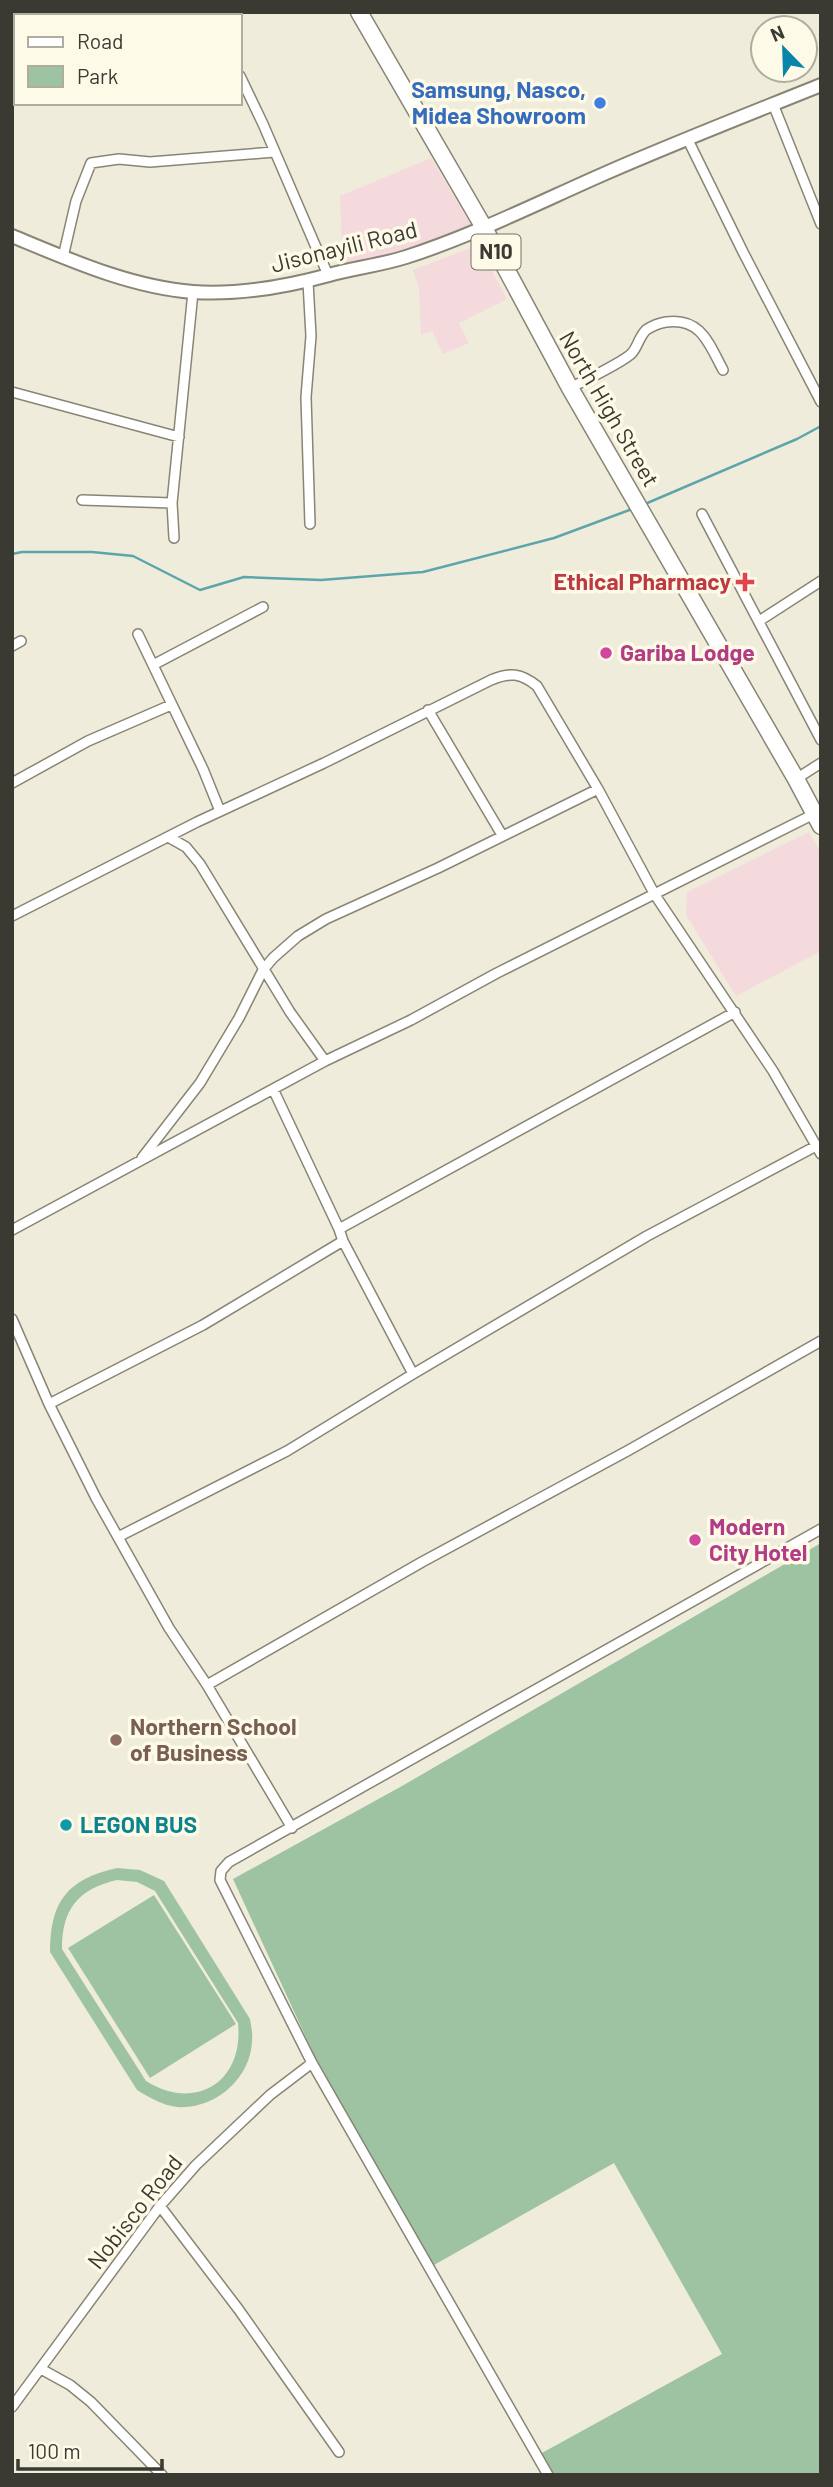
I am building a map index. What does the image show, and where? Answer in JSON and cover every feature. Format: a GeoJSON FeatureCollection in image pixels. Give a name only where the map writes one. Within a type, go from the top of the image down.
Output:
{"type":"FeatureCollection","features":[{"type":"Feature","properties":{"kind":"highway","name":"North High Street"},"geometry":{"type":"LineString","coordinates":[[359,12],[483,226],[570,388],[796,779],[817,820]]}},
{"type":"Feature","properties":{"kind":"street"},"geometry":{"type":"LineString","coordinates":[[242,80],[328,275]]}},
{"type":"Feature","properties":{"kind":"street","name":"Jisonayili Road"},"geometry":{"type":"LineString","coordinates":[[12,236],[139,284],[193,292],[234,292],[308,282],[405,257],[687,138],[821,85]]}},
{"type":"Feature","properties":{"kind":"street"},"geometry":{"type":"LineString","coordinates":[[773,104],[821,223]]}},
{"type":"Feature","properties":{"kind":"street"},"geometry":{"type":"LineString","coordinates":[[687,138],[821,402]]}},
{"type":"Feature","properties":{"kind":"street"},"geometry":{"type":"LineString","coordinates":[[62,257],[76,201],[90,163],[119,159],[150,162],[274,152]]}},
{"type":"Feature","properties":{"kind":"street"},"geometry":{"type":"LineString","coordinates":[[308,282],[311,336],[306,397],[310,524]]}},
{"type":"Feature","properties":{"kind":"street"},"geometry":{"type":"LineString","coordinates":[[174,538],[172,503],[193,292]]}},
{"type":"Feature","properties":{"kind":"street"},"geometry":{"type":"LineString","coordinates":[[570,388],[631,354],[648,329],[660,323],[691,323],[705,337],[723,370]]}},
{"type":"Feature","properties":{"kind":"street"},"geometry":{"type":"LineString","coordinates":[[12,392],[179,437]]}},
{"type":"Feature","properties":{"kind":"street"},"geometry":{"type":"LineString","coordinates":[[82,500],[172,503]]}},
{"type":"Feature","properties":{"kind":"street"},"geometry":{"type":"LineString","coordinates":[[702,514],[821,740]]}},
{"type":"Feature","properties":{"kind":"street"},"geometry":{"type":"LineString","coordinates":[[759,621],[821,581]]}},
{"type":"Feature","properties":{"kind":"street"},"geometry":{"type":"LineString","coordinates":[[153,665],[263,607]]}},
{"type":"Feature","properties":{"kind":"street"},"geometry":{"type":"LineString","coordinates":[[138,634],[203,769],[220,811]]}},
{"type":"Feature","properties":{"kind":"street"},"geometry":{"type":"LineString","coordinates":[[12,916],[428,709],[507,673],[524,676],[537,686],[598,789],[655,895],[773,1071],[818,1150],[647,1236],[287,1451],[118,1537]]}},
{"type":"Feature","properties":{"kind":"street"},"geometry":{"type":"LineString","coordinates":[[12,783],[88,741],[172,705]]}},
{"type":"Feature","properties":{"kind":"street"},"geometry":{"type":"LineString","coordinates":[[428,709],[502,835]]}},
{"type":"Feature","properties":{"kind":"street"},"geometry":{"type":"LineString","coordinates":[[796,779],[821,762]]}},
{"type":"Feature","properties":{"kind":"street"},"geometry":{"type":"LineString","coordinates":[[139,1161],[201,1083],[263,970],[272,958],[298,936],[326,919],[438,869],[598,789]]}},
{"type":"Feature","properties":{"kind":"street"},"geometry":{"type":"LineString","coordinates":[[12,1230],[325,1061],[411,1020],[497,973],[655,895],[817,820]]}},
{"type":"Feature","properties":{"kind":"street"},"geometry":{"type":"LineString","coordinates":[[170,838],[186,847],[200,864],[263,970],[325,1061]]}},
{"type":"Feature","properties":{"kind":"street"},"geometry":{"type":"LineString","coordinates":[[339,1229],[735,1012]]}},
{"type":"Feature","properties":{"kind":"street"},"geometry":{"type":"LineString","coordinates":[[273,1089],[343,1241],[413,1374]]}},
{"type":"Feature","properties":{"kind":"street"},"geometry":{"type":"LineString","coordinates":[[49,1404],[202,1325],[343,1241]]}},
{"type":"Feature","properties":{"kind":"street"},"geometry":{"type":"LineString","coordinates":[[13,1324],[49,1404],[118,1537],[169,1628],[292,1828]]}},
{"type":"Feature","properties":{"kind":"street"},"geometry":{"type":"LineString","coordinates":[[206,1685],[821,1341]]}},
{"type":"Feature","properties":{"kind":"street"},"geometry":{"type":"LineString","coordinates":[[548,2475],[312,2063],[220,1880],[220,1871],[229,1862],[821,1529]]}},
{"type":"Feature","properties":{"kind":"street","name":"Nobisco Road"},"geometry":{"type":"LineString","coordinates":[[12,2407],[160,2206],[196,2165],[270,2095],[312,2063]]}},
{"type":"Feature","properties":{"kind":"street"},"geometry":{"type":"LineString","coordinates":[[160,2206],[239,2310],[339,2452]]}},
{"type":"Feature","properties":{"kind":"street"},"geometry":{"type":"LineString","coordinates":[[41,2369],[70,2385],[91,2402],[162,2475]]}},
{"type":"Feature","properties":{"kind":"shaded area"},"geometry":{"type":"Polygon","coordinates":[[[431,158],[473,228],[413,252],[343,267],[340,196],[431,158]]]}},
{"type":"Feature","properties":{"kind":"shaded area"},"geometry":{"type":"Polygon","coordinates":[[[478,245],[507,299],[459,323],[469,343],[443,354],[432,331],[421,335],[419,288],[413,270],[478,245]]]}},
{"type":"Feature","properties":{"kind":"shaded area"},"geometry":{"type":"Polygon","coordinates":[[[809,832],[821,853],[821,951],[736,996],[686,915],[687,892],[809,832]]]}},
{"type":"Feature","properties":{"kind":"green space"},"geometry":{"type":"Polygon","coordinates":[[[821,1543],[821,2475],[553,2475],[540,2454],[722,2354],[614,2163],[434,2265],[378,2182],[321,2070],[233,1879],[402,1786],[821,1543]]]}},
{"type":"Feature","properties":{"kind":"green space"},"geometry":{"type":"Polygon","coordinates":[[[117,1868],[140,1870],[164,1881],[250,2019],[252,2041],[245,2067],[228,2089],[205,2103],[177,2107],[161,2103],[137,2090],[50,1952],[53,1919],[58,1906],[74,1886],[117,1868]],[[117,1880],[82,1895],[69,1912],[62,1949],[146,2081],[165,2090],[199,2092],[213,2086],[225,2075],[233,2061],[238,2044],[238,2023],[155,1891],[137,1882],[117,1880]]]}},
{"type":"Feature","properties":{"kind":"green space"},"geometry":{"type":"Polygon","coordinates":[[[154,1895],[236,2024],[150,2078],[68,1948],[154,1895]]]}},
{"type":"Feature","properties":{"kind":"waterway"},"geometry":{"type":"LineString","coordinates":[[645,504],[797,439],[821,426]]}},
{"type":"Feature","properties":{"kind":"waterway"},"geometry":{"type":"LineString","coordinates":[[12,554],[92,552],[133,556],[200,590],[244,577],[321,580],[423,572],[554,538],[632,509]]}},
{"type":"Feature","properties":{"kind":"place","name":"Samsung, Nasco, Midea Showroom"},"geometry":{"type":"Point","coordinates":[600,103]}},
{"type":"Feature","properties":{"kind":"place","name":"Ethical Pharmacy"},"geometry":{"type":"Point","coordinates":[745,582]}},
{"type":"Feature","properties":{"kind":"place","name":"Gariba Lodge"},"geometry":{"type":"Point","coordinates":[606,653]}},
{"type":"Feature","properties":{"kind":"place","name":"Modern City Hotel"},"geometry":{"type":"Point","coordinates":[695,1540]}},
{"type":"Feature","properties":{"kind":"place","name":"Northern School of Business"},"geometry":{"type":"Point","coordinates":[116,1740]}},
{"type":"Feature","properties":{"kind":"place","name":"LEGON BUS"},"geometry":{"type":"Point","coordinates":[66,1825]}}]}
